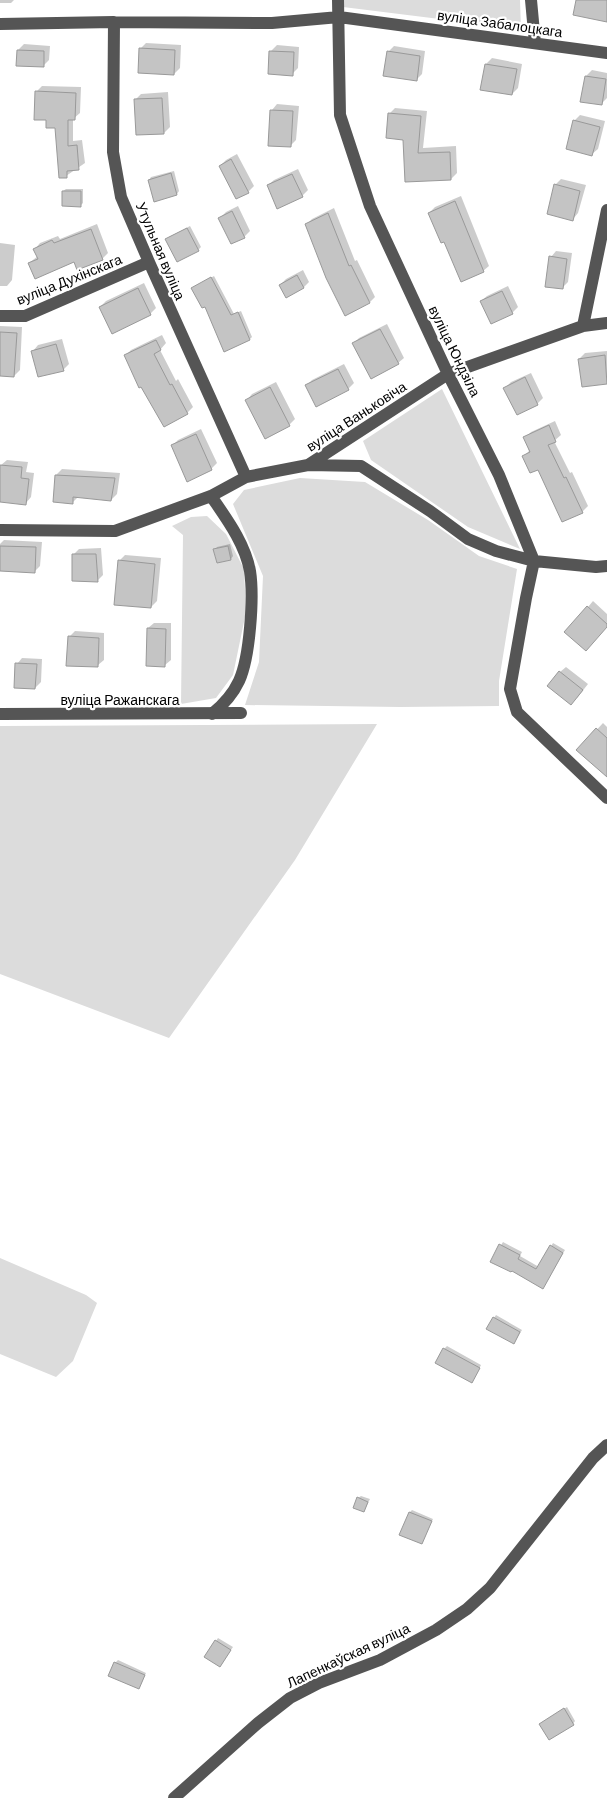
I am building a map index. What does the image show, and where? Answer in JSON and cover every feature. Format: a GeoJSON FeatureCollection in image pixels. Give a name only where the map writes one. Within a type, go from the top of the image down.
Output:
{"type":"FeatureCollection","features":[{"type":"Feature","properties":{"kind":"street","name":"вуліца Юндзіла"},"geometry":{"type":"LineString","coordinates":[[338,0],[340,115],[370,206],[448,374],[499,475],[534,561]]}},
{"type":"Feature","properties":{"kind":"street"},"geometry":{"type":"LineString","coordinates":[[531,0],[535,43]]}},
{"type":"Feature","properties":{"kind":"street","name":"вуліца Забалоцкага"},"geometry":{"type":"LineString","coordinates":[[0,24],[114,22],[272,23],[339,17],[607,53]]}},
{"type":"Feature","properties":{"kind":"street","name":"Утульная вуліца"},"geometry":{"type":"LineString","coordinates":[[114,22],[114,152],[122,197],[149,262],[246,477]]}},
{"type":"Feature","properties":{"kind":"street"},"geometry":{"type":"LineString","coordinates":[[583,326],[607,210]]}},
{"type":"Feature","properties":{"kind":"street","name":"вуліца Духінскага"},"geometry":{"type":"LineString","coordinates":[[0,316],[25,316],[149,262]]}},
{"type":"Feature","properties":{"kind":"street","name":"вуліца Ваньковіча"},"geometry":{"type":"LineString","coordinates":[[0,530],[115,531],[211,496],[246,477],[308,465],[448,374],[583,326],[607,323]]}},
{"type":"Feature","properties":{"kind":"street"},"geometry":{"type":"LineString","coordinates":[[308,465],[361,466],[430,511],[468,539],[496,551],[534,561],[596,567],[607,566]]}},
{"type":"Feature","properties":{"kind":"street"},"geometry":{"type":"LineString","coordinates":[[211,496],[238,537],[250,570],[251,608],[246,654],[239,681],[224,704],[212,714]]}},
{"type":"Feature","properties":{"kind":"street"},"geometry":{"type":"LineString","coordinates":[[534,561],[510,689],[517,712],[607,798]]}},
{"type":"Feature","properties":{"kind":"street","name":"вуліца Ражанскага"},"geometry":{"type":"LineString","coordinates":[[0,714],[241,713]]}},
{"type":"Feature","properties":{"kind":"street","name":"Лапенкаўская вуліца"},"geometry":{"type":"LineString","coordinates":[[174,1798],[258,1723],[290,1698],[319,1683],[380,1660],[436,1630],[468,1609],[490,1588],[593,1458],[607,1445]]}},
{"type":"Feature","properties":{"kind":"shaded area"},"geometry":{"type":"Polygon","coordinates":[[[343,0],[520,0],[521,29],[343,7],[343,0]]]}},
{"type":"Feature","properties":{"kind":"shaded area"},"geometry":{"type":"Polygon","coordinates":[[[442,389],[520,549],[468,527],[371,460],[363,441],[442,389]]]}},
{"type":"Feature","properties":{"kind":"shaded area"},"geometry":{"type":"Polygon","coordinates":[[[300,478],[365,482],[428,520],[479,556],[517,569],[499,681],[499,706],[245,705],[259,662],[263,576],[233,504],[244,490],[300,478]]]}},
{"type":"Feature","properties":{"kind":"shaded area"},"geometry":{"type":"Polygon","coordinates":[[[207,516],[226,534],[244,569],[246,612],[233,675],[216,698],[181,704],[183,535],[172,526],[191,517],[207,516]],[[228,546],[213,549],[217,563],[231,560],[228,546]]]}},
{"type":"Feature","properties":{"kind":"shaded area"},"geometry":{"type":"Polygon","coordinates":[[[377,724],[295,860],[169,1038],[0,974],[0,726],[377,724]]]}},
{"type":"Feature","properties":{"kind":"shaded area"},"geometry":{"type":"Polygon","coordinates":[[[0,1258],[86,1295],[97,1303],[73,1361],[56,1377],[0,1354],[0,1258]]]}},
{"type":"Feature","properties":{"kind":"building"},"geometry":{"type":"Polygon","coordinates":[[[576,0],[607,0],[607,22],[573,15],[576,0]]]}},
{"type":"Feature","properties":{"kind":"building"},"geometry":{"type":"Polygon","coordinates":[[[139,48],[175,50],[174,75],[138,73],[139,48]]]}},
{"type":"Feature","properties":{"kind":"building"},"geometry":{"type":"Polygon","coordinates":[[[17,50],[44,51],[44,67],[16,66],[17,50]]]}},
{"type":"Feature","properties":{"kind":"building"},"geometry":{"type":"Polygon","coordinates":[[[269,51],[294,52],[293,76],[268,74],[269,51]]]}},
{"type":"Feature","properties":{"kind":"building"},"geometry":{"type":"Polygon","coordinates":[[[387,51],[420,56],[417,81],[383,76],[387,51]]]}},
{"type":"Feature","properties":{"kind":"building"},"geometry":{"type":"Polygon","coordinates":[[[485,64],[517,69],[512,95],[480,90],[485,64]]]}},
{"type":"Feature","properties":{"kind":"building"},"geometry":{"type":"Polygon","coordinates":[[[585,76],[606,79],[602,105],[580,102],[585,76]]]}},
{"type":"Feature","properties":{"kind":"building"},"geometry":{"type":"Polygon","coordinates":[[[35,91],[76,93],[75,120],[68,120],[68,146],[77,145],[79,170],[67,171],[67,178],[59,178],[55,128],[46,128],[46,120],[34,120],[35,91]]]}},
{"type":"Feature","properties":{"kind":"building"},"geometry":{"type":"Polygon","coordinates":[[[162,98],[164,134],[136,135],[134,99],[162,98]]]}},
{"type":"Feature","properties":{"kind":"building"},"geometry":{"type":"Polygon","coordinates":[[[270,110],[293,111],[291,147],[268,146],[270,110]]]}},
{"type":"Feature","properties":{"kind":"building"},"geometry":{"type":"Polygon","coordinates":[[[388,113],[421,116],[418,153],[450,152],[451,180],[405,182],[403,140],[386,138],[388,113]]]}},
{"type":"Feature","properties":{"kind":"building"},"geometry":{"type":"Polygon","coordinates":[[[573,120],[600,127],[592,156],[566,149],[573,120]]]}},
{"type":"Feature","properties":{"kind":"building"},"geometry":{"type":"Polygon","coordinates":[[[231,159],[249,193],[236,199],[219,166],[231,159]]]}},
{"type":"Feature","properties":{"kind":"building"},"geometry":{"type":"Polygon","coordinates":[[[171,173],[177,195],[154,202],[148,180],[171,173]]]}},
{"type":"Feature","properties":{"kind":"building"},"geometry":{"type":"Polygon","coordinates":[[[292,174],[303,197],[277,209],[267,185],[292,174]]]}},
{"type":"Feature","properties":{"kind":"building"},"geometry":{"type":"Polygon","coordinates":[[[554,184],[580,191],[573,221],[547,214],[554,184]]]}},
{"type":"Feature","properties":{"kind":"building"},"geometry":{"type":"Polygon","coordinates":[[[62,191],[81,191],[81,207],[62,206],[62,191]]]}},
{"type":"Feature","properties":{"kind":"building"},"geometry":{"type":"Polygon","coordinates":[[[455,201],[484,272],[461,282],[444,242],[441,243],[428,213],[455,201]]]}},
{"type":"Feature","properties":{"kind":"building"},"geometry":{"type":"Polygon","coordinates":[[[232,211],[245,238],[231,244],[218,218],[232,211]]]}},
{"type":"Feature","properties":{"kind":"building"},"geometry":{"type":"Polygon","coordinates":[[[328,213],[349,266],[351,265],[370,303],[345,316],[326,278],[305,224],[328,213]]]}},
{"type":"Feature","properties":{"kind":"building"},"geometry":{"type":"Polygon","coordinates":[[[187,228],[199,251],[177,262],[165,239],[187,228]]]}},
{"type":"Feature","properties":{"kind":"building"},"geometry":{"type":"Polygon","coordinates":[[[91,229],[103,260],[77,270],[74,262],[35,279],[28,263],[38,259],[33,249],[52,240],[54,243],[91,229]]]}},
{"type":"Feature","properties":{"kind":"building"},"geometry":{"type":"Polygon","coordinates":[[[549,256],[567,259],[563,289],[545,287],[549,256]]]}},
{"type":"Feature","properties":{"kind":"building"},"geometry":{"type":"Polygon","coordinates":[[[297,275],[304,288],[286,298],[279,285],[297,275]]]}},
{"type":"Feature","properties":{"kind":"building"},"geometry":{"type":"Polygon","coordinates":[[[211,277],[231,315],[238,312],[250,340],[224,352],[205,307],[202,308],[191,288],[211,277]]]}},
{"type":"Feature","properties":{"kind":"building"},"geometry":{"type":"Polygon","coordinates":[[[138,288],[151,315],[112,334],[99,307],[138,288]]]}},
{"type":"Feature","properties":{"kind":"building"},"geometry":{"type":"Polygon","coordinates":[[[502,291],[513,314],[491,324],[480,301],[502,291]]]}},
{"type":"Feature","properties":{"kind":"building"},"geometry":{"type":"Polygon","coordinates":[[[380,329],[399,364],[371,379],[352,343],[380,329]]]}},
{"type":"Feature","properties":{"kind":"building"},"geometry":{"type":"Polygon","coordinates":[[[0,332],[17,333],[14,377],[0,376],[0,332]]]}},
{"type":"Feature","properties":{"kind":"building"},"geometry":{"type":"Polygon","coordinates":[[[156,340],[161,350],[154,354],[188,414],[164,427],[141,387],[139,388],[124,355],[156,340]]]}},
{"type":"Feature","properties":{"kind":"building"},"geometry":{"type":"Polygon","coordinates":[[[56,344],[64,371],[38,377],[31,351],[56,344]]]}},
{"type":"Feature","properties":{"kind":"building"},"geometry":{"type":"Polygon","coordinates":[[[605,355],[607,384],[582,387],[578,359],[605,355]]]}},
{"type":"Feature","properties":{"kind":"building"},"geometry":{"type":"Polygon","coordinates":[[[338,369],[349,390],[316,407],[305,385],[338,369]]]}},
{"type":"Feature","properties":{"kind":"building"},"geometry":{"type":"Polygon","coordinates":[[[525,377],[538,405],[517,415],[503,388],[525,377]]]}},
{"type":"Feature","properties":{"kind":"building"},"geometry":{"type":"Polygon","coordinates":[[[270,387],[290,426],[265,439],[245,400],[270,387]]]}},
{"type":"Feature","properties":{"kind":"building"},"geometry":{"type":"Polygon","coordinates":[[[549,425],[556,442],[548,445],[583,513],[562,522],[538,470],[530,473],[522,456],[530,452],[523,437],[549,425]]]}},
{"type":"Feature","properties":{"kind":"building"},"geometry":{"type":"Polygon","coordinates":[[[196,434],[212,470],[187,482],[171,445],[196,434]]]}},
{"type":"Feature","properties":{"kind":"building"},"geometry":{"type":"Polygon","coordinates":[[[0,465],[22,467],[21,478],[29,479],[26,505],[0,502],[0,465]]]}},
{"type":"Feature","properties":{"kind":"building"},"geometry":{"type":"Polygon","coordinates":[[[55,475],[115,478],[111,501],[73,497],[73,504],[53,502],[55,475]]]}},
{"type":"Feature","properties":{"kind":"building"},"geometry":{"type":"Polygon","coordinates":[[[0,546],[36,547],[35,573],[0,571],[0,546]]]}},
{"type":"Feature","properties":{"kind":"building"},"geometry":{"type":"Polygon","coordinates":[[[228,546],[231,560],[217,563],[213,549],[228,546]]]}},
{"type":"Feature","properties":{"kind":"building"},"geometry":{"type":"Polygon","coordinates":[[[72,554],[96,554],[98,582],[72,581],[72,554]]]}},
{"type":"Feature","properties":{"kind":"building"},"geometry":{"type":"Polygon","coordinates":[[[118,560],[155,564],[151,608],[114,605],[118,560]]]}},
{"type":"Feature","properties":{"kind":"building"},"geometry":{"type":"Polygon","coordinates":[[[587,606],[607,624],[607,627],[586,651],[564,632],[587,606]]]}},
{"type":"Feature","properties":{"kind":"building"},"geometry":{"type":"Polygon","coordinates":[[[147,628],[166,629],[165,667],[146,666],[147,628]]]}},
{"type":"Feature","properties":{"kind":"building"},"geometry":{"type":"Polygon","coordinates":[[[68,636],[99,638],[98,667],[66,666],[68,636]]]}},
{"type":"Feature","properties":{"kind":"building"},"geometry":{"type":"Polygon","coordinates":[[[15,663],[37,664],[35,689],[14,688],[15,663]]]}},
{"type":"Feature","properties":{"kind":"building"},"geometry":{"type":"Polygon","coordinates":[[[559,671],[583,690],[571,705],[547,686],[559,671]]]}},
{"type":"Feature","properties":{"kind":"building"},"geometry":{"type":"Polygon","coordinates":[[[596,728],[607,738],[607,777],[576,750],[596,728]]]}},
{"type":"Feature","properties":{"kind":"building"},"geometry":{"type":"Polygon","coordinates":[[[499,1244],[520,1255],[518,1259],[536,1269],[550,1245],[563,1253],[543,1289],[512,1271],[490,1262],[499,1244]]]}},
{"type":"Feature","properties":{"kind":"building"},"geometry":{"type":"Polygon","coordinates":[[[493,1317],[520,1332],[514,1344],[486,1329],[493,1317]]]}},
{"type":"Feature","properties":{"kind":"building"},"geometry":{"type":"Polygon","coordinates":[[[443,1348],[480,1368],[472,1383],[435,1363],[443,1348]]]}},
{"type":"Feature","properties":{"kind":"building"},"geometry":{"type":"Polygon","coordinates":[[[357,1497],[368,1502],[364,1512],[353,1508],[357,1497]]]}},
{"type":"Feature","properties":{"kind":"building"},"geometry":{"type":"Polygon","coordinates":[[[409,1512],[432,1521],[422,1544],[399,1535],[409,1512]]]}},
{"type":"Feature","properties":{"kind":"building"},"geometry":{"type":"Polygon","coordinates":[[[215,1640],[231,1650],[220,1667],[204,1657],[215,1640]]]}},
{"type":"Feature","properties":{"kind":"building"},"geometry":{"type":"Polygon","coordinates":[[[114,1662],[145,1675],[139,1689],[108,1676],[114,1662]]]}},
{"type":"Feature","properties":{"kind":"building"},"geometry":{"type":"Polygon","coordinates":[[[564,1708],[574,1725],[549,1740],[539,1724],[564,1708]]]}}]}
